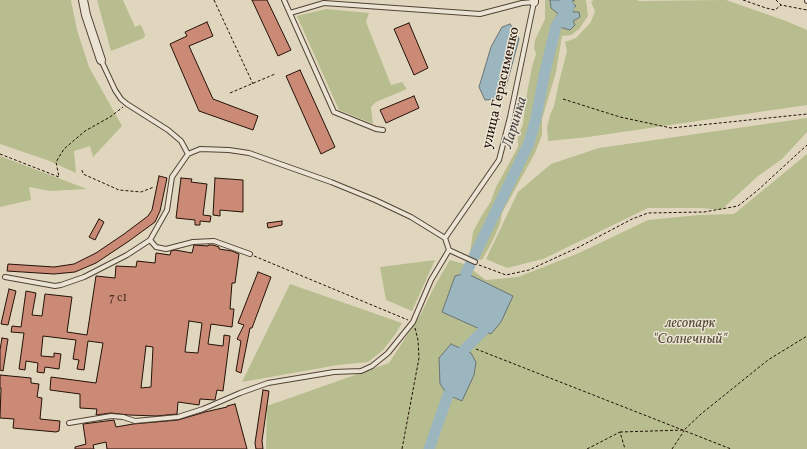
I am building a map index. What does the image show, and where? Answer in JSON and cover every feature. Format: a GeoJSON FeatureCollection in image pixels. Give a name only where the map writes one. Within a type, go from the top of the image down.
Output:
{"type":"FeatureCollection","features":[{"type":"Feature","properties":{"kind":"street"},"geometry":{"type":"LineString","coordinates":[[83,0],[86,15],[101,60]]}},
{"type":"Feature","properties":{"kind":"lane"},"geometry":{"type":"LineString","coordinates":[[284,0],[334,112],[376,129],[383,130]]}},
{"type":"Feature","properties":{"kind":"lane"},"geometry":{"type":"LineString","coordinates":[[290,13],[324,3],[480,14],[521,1],[534,1]]}},
{"type":"Feature","properties":{"kind":"lane","name":"улица Герасименко"},"geometry":{"type":"LineString","coordinates":[[445,238],[499,160],[510,117],[534,1]]}},
{"type":"Feature","properties":{"kind":"lane"},"geometry":{"type":"LineString","coordinates":[[101,60],[115,90],[127,104],[168,130],[182,141],[188,154]]}},
{"type":"Feature","properties":{"kind":"lane"},"geometry":{"type":"LineString","coordinates":[[5,277],[55,286],[61,285],[84,277],[122,258],[150,240],[167,210],[172,177],[188,154],[200,149],[229,150],[249,153],[331,182],[375,200],[411,217],[445,238],[449,250],[475,262]]}},
{"type":"Feature","properties":{"kind":"lane"},"geometry":{"type":"LineString","coordinates":[[150,240],[156,247],[166,249],[193,242],[214,241],[250,254]]}},
{"type":"Feature","properties":{"kind":"lane"},"geometry":{"type":"LineString","coordinates":[[69,423],[111,416],[122,417],[135,421],[178,417],[268,383],[334,372],[361,371],[372,366],[388,353],[413,322],[431,280],[449,250]]}},
{"type":"Feature","properties":{"kind":"path"},"geometry":{"type":"LineString","coordinates":[[214,0],[253,84]]}},
{"type":"Feature","properties":{"kind":"path"},"geometry":{"type":"LineString","coordinates":[[743,0],[775,10],[781,5]]}},
{"type":"Feature","properties":{"kind":"path"},"geometry":{"type":"LineString","coordinates":[[776,0],[781,5],[807,10]]}},
{"type":"Feature","properties":{"kind":"path"},"geometry":{"type":"LineString","coordinates":[[230,93],[275,74]]}},
{"type":"Feature","properties":{"kind":"path"},"geometry":{"type":"LineString","coordinates":[[563,99],[620,117],[671,128],[807,114]]}},
{"type":"Feature","properties":{"kind":"path"},"geometry":{"type":"LineString","coordinates":[[0,154],[59,177],[56,162],[64,149],[85,131],[110,117],[127,104]]}},
{"type":"Feature","properties":{"kind":"path"},"geometry":{"type":"LineString","coordinates":[[475,262],[490,270],[506,275],[521,272],[529,270],[579,247],[632,219],[648,213],[704,212],[738,206],[758,190],[807,145]]}},
{"type":"Feature","properties":{"kind":"path"},"geometry":{"type":"LineString","coordinates":[[82,170],[83,174],[119,190],[141,192],[154,187]]}},
{"type":"Feature","properties":{"kind":"path"},"geometry":{"type":"LineString","coordinates":[[250,254],[413,322],[418,340],[418,358],[402,449]]}},
{"type":"Feature","properties":{"kind":"path"},"geometry":{"type":"LineString","coordinates":[[672,449],[684,430],[701,414],[768,360],[807,336]]}},
{"type":"Feature","properties":{"kind":"path"},"geometry":{"type":"LineString","coordinates":[[476,349],[732,449]]}},
{"type":"Feature","properties":{"kind":"path"},"geometry":{"type":"LineString","coordinates":[[587,449],[620,432],[684,430]]}},
{"type":"Feature","properties":{"kind":"path"},"geometry":{"type":"LineString","coordinates":[[620,432],[625,449]]}},
{"type":"Feature","properties":{"kind":"green space"},"geometry":{"type":"Polygon","coordinates":[[[0,0],[71,0],[77,30],[89,67],[122,126],[93,157],[90,146],[74,151],[76,173],[47,160],[0,144],[0,0]]]}},
{"type":"Feature","properties":{"kind":"green space"},"geometry":{"type":"Polygon","coordinates":[[[97,0],[123,0],[135,27],[140,25],[142,27],[145,35],[144,38],[111,51],[97,0]]]}},
{"type":"Feature","properties":{"kind":"green space"},"geometry":{"type":"Polygon","coordinates":[[[545,0],[586,0],[588,16],[579,29],[571,35],[562,36],[556,72],[542,119],[542,135],[535,153],[502,213],[500,224],[492,242],[482,260],[477,259],[470,253],[473,232],[491,201],[496,187],[518,147],[518,137],[523,124],[527,93],[536,54],[534,48],[535,40],[545,19],[545,0]]]}},
{"type":"Feature","properties":{"kind":"green space"},"geometry":{"type":"Polygon","coordinates":[[[594,0],[726,0],[807,30],[807,105],[588,137],[548,141],[547,127],[554,106],[567,51],[565,42],[576,38],[591,22],[595,11],[591,2],[594,0]]]}},
{"type":"Feature","properties":{"kind":"green space"},"geometry":{"type":"Polygon","coordinates":[[[326,9],[369,13],[366,22],[391,85],[402,82],[407,89],[376,102],[371,107],[373,124],[339,110],[297,16],[326,9]]]}},
{"type":"Feature","properties":{"kind":"green space"},"geometry":{"type":"Polygon","coordinates":[[[807,118],[807,132],[782,159],[758,176],[721,210],[702,208],[648,208],[543,259],[507,268],[486,259],[518,192],[551,164],[599,148],[807,118]]]}},
{"type":"Feature","properties":{"kind":"green space","name":"лесопарк \"Солнечный\""},"geometry":{"type":"Polygon","coordinates":[[[807,154],[807,449],[266,449],[267,406],[389,363],[421,314],[434,287],[450,260],[464,264],[486,280],[518,277],[579,253],[648,220],[699,215],[734,214],[807,154]],[[451,344],[448,395],[461,401],[471,353],[451,344]]]}},
{"type":"Feature","properties":{"kind":"green space"},"geometry":{"type":"Polygon","coordinates":[[[0,156],[87,189],[50,191],[29,187],[31,200],[0,207],[0,156]]]}},
{"type":"Feature","properties":{"kind":"green space"},"geometry":{"type":"Polygon","coordinates":[[[435,260],[412,311],[386,300],[380,267],[435,260]]]}},
{"type":"Feature","properties":{"kind":"green space"},"geometry":{"type":"Polygon","coordinates":[[[290,284],[402,323],[383,350],[368,362],[338,365],[242,382],[290,284]]]}},
{"type":"Feature","properties":{"kind":"water"},"geometry":{"type":"Polygon","coordinates":[[[550,0],[575,0],[572,2],[576,6],[573,8],[573,12],[579,12],[580,17],[573,21],[575,25],[570,30],[556,26],[556,17],[558,14],[551,8],[550,0]]]}},
{"type":"Feature","properties":{"kind":"water"},"geometry":{"type":"Polygon","coordinates":[[[510,24],[515,30],[519,39],[506,87],[497,99],[485,100],[479,87],[491,47],[502,27],[510,24]]]}},
{"type":"Feature","properties":{"kind":"water"},"geometry":{"type":"Polygon","coordinates":[[[466,273],[513,296],[501,322],[491,334],[442,312],[455,276],[466,273]]]}},
{"type":"Feature","properties":{"kind":"water"},"geometry":{"type":"Polygon","coordinates":[[[451,344],[471,353],[476,362],[474,375],[462,401],[448,395],[440,384],[439,358],[451,344]]]}},
{"type":"Feature","properties":{"kind":"building"},"geometry":{"type":"Polygon","coordinates":[[[252,0],[267,0],[291,50],[278,56],[252,0]]]}},
{"type":"Feature","properties":{"kind":"building"},"geometry":{"type":"Polygon","coordinates":[[[207,22],[213,36],[189,46],[213,99],[258,116],[253,130],[199,111],[170,44],[187,36],[185,32],[207,22]]]}},
{"type":"Feature","properties":{"kind":"building"},"geometry":{"type":"Polygon","coordinates":[[[409,23],[428,68],[414,75],[394,29],[409,23]]]}},
{"type":"Feature","properties":{"kind":"building"},"geometry":{"type":"Polygon","coordinates":[[[300,70],[335,147],[321,154],[286,76],[300,70]]]}},
{"type":"Feature","properties":{"kind":"building"},"geometry":{"type":"Polygon","coordinates":[[[414,96],[419,108],[386,123],[380,110],[414,96]]]}},
{"type":"Feature","properties":{"kind":"building"},"geometry":{"type":"Polygon","coordinates":[[[159,176],[167,178],[160,211],[155,222],[96,263],[75,272],[54,274],[7,271],[8,264],[54,267],[74,264],[96,253],[148,216],[152,210],[159,176]]]}},
{"type":"Feature","properties":{"kind":"building"},"geometry":{"type":"Polygon","coordinates":[[[181,178],[192,179],[191,182],[207,184],[203,215],[211,216],[210,222],[200,221],[200,225],[195,225],[195,220],[176,218],[181,178]]]}},
{"type":"Feature","properties":{"kind":"building"},"geometry":{"type":"Polygon","coordinates":[[[215,178],[243,180],[243,212],[220,210],[220,216],[213,215],[215,178]]]}},
{"type":"Feature","properties":{"kind":"building"},"geometry":{"type":"Polygon","coordinates":[[[99,219],[104,222],[95,240],[89,237],[99,219]]]}},
{"type":"Feature","properties":{"kind":"building"},"geometry":{"type":"Polygon","coordinates":[[[282,221],[282,225],[268,228],[267,223],[282,221]]]}},
{"type":"Feature","properties":{"kind":"building"},"geometry":{"type":"Polygon","coordinates":[[[194,245],[213,245],[219,247],[219,249],[232,251],[239,254],[235,283],[232,283],[230,309],[234,309],[232,327],[211,324],[208,344],[223,346],[224,335],[230,336],[223,391],[217,390],[215,400],[200,399],[199,405],[178,402],[177,414],[156,416],[111,413],[96,415],[97,409],[80,408],[80,394],[50,390],[51,377],[96,383],[103,343],[88,341],[84,370],[77,369],[79,360],[73,359],[76,340],[43,336],[41,356],[54,357],[54,353],[61,354],[59,369],[45,367],[44,373],[37,372],[38,363],[26,361],[25,370],[19,369],[24,333],[11,332],[12,326],[21,327],[26,291],[36,293],[32,315],[42,316],[45,294],[72,297],[67,332],[87,335],[96,276],[115,278],[116,266],[136,267],[137,261],[155,263],[156,253],[170,255],[171,251],[175,250],[192,253],[194,245]],[[189,321],[185,352],[198,353],[202,323],[189,321]],[[146,346],[141,388],[151,387],[153,347],[146,346]]]}},
{"type":"Feature","properties":{"kind":"building"},"geometry":{"type":"Polygon","coordinates":[[[258,272],[271,277],[252,328],[250,328],[241,373],[236,371],[241,341],[237,339],[244,325],[238,323],[258,272]]]}},
{"type":"Feature","properties":{"kind":"building"},"geometry":{"type":"Polygon","coordinates":[[[9,289],[16,291],[8,325],[1,324],[9,289]]]}},
{"type":"Feature","properties":{"kind":"building"},"geometry":{"type":"Polygon","coordinates":[[[2,338],[8,339],[3,371],[0,370],[0,350],[2,338]]]}},
{"type":"Feature","properties":{"kind":"building"},"geometry":{"type":"Polygon","coordinates":[[[0,375],[31,378],[31,383],[39,384],[37,397],[42,398],[40,419],[60,421],[59,431],[13,428],[14,419],[0,418],[0,375]]]}},
{"type":"Feature","properties":{"kind":"building"},"geometry":{"type":"Polygon","coordinates":[[[263,390],[269,391],[262,441],[263,449],[256,449],[255,443],[263,390]]]}},
{"type":"Feature","properties":{"kind":"building"},"geometry":{"type":"Polygon","coordinates":[[[235,404],[247,449],[107,449],[106,442],[93,445],[94,449],[75,449],[75,447],[86,444],[83,424],[114,420],[116,427],[178,420],[235,404]]]}},
{"type":"Feature","properties":{"kind":"waterway","name":"Ларинка"},"geometry":{"type":"LineString","coordinates":[[466,273],[529,143],[556,26],[569,7],[565,0]]}},
{"type":"Feature","properties":{"kind":"waterway","name":"Ларинка"},"geometry":{"type":"LineString","coordinates":[[464,350],[483,331]]}},
{"type":"Feature","properties":{"kind":"waterway","name":"Ларинка"},"geometry":{"type":"LineString","coordinates":[[429,449],[448,395]]}}]}
